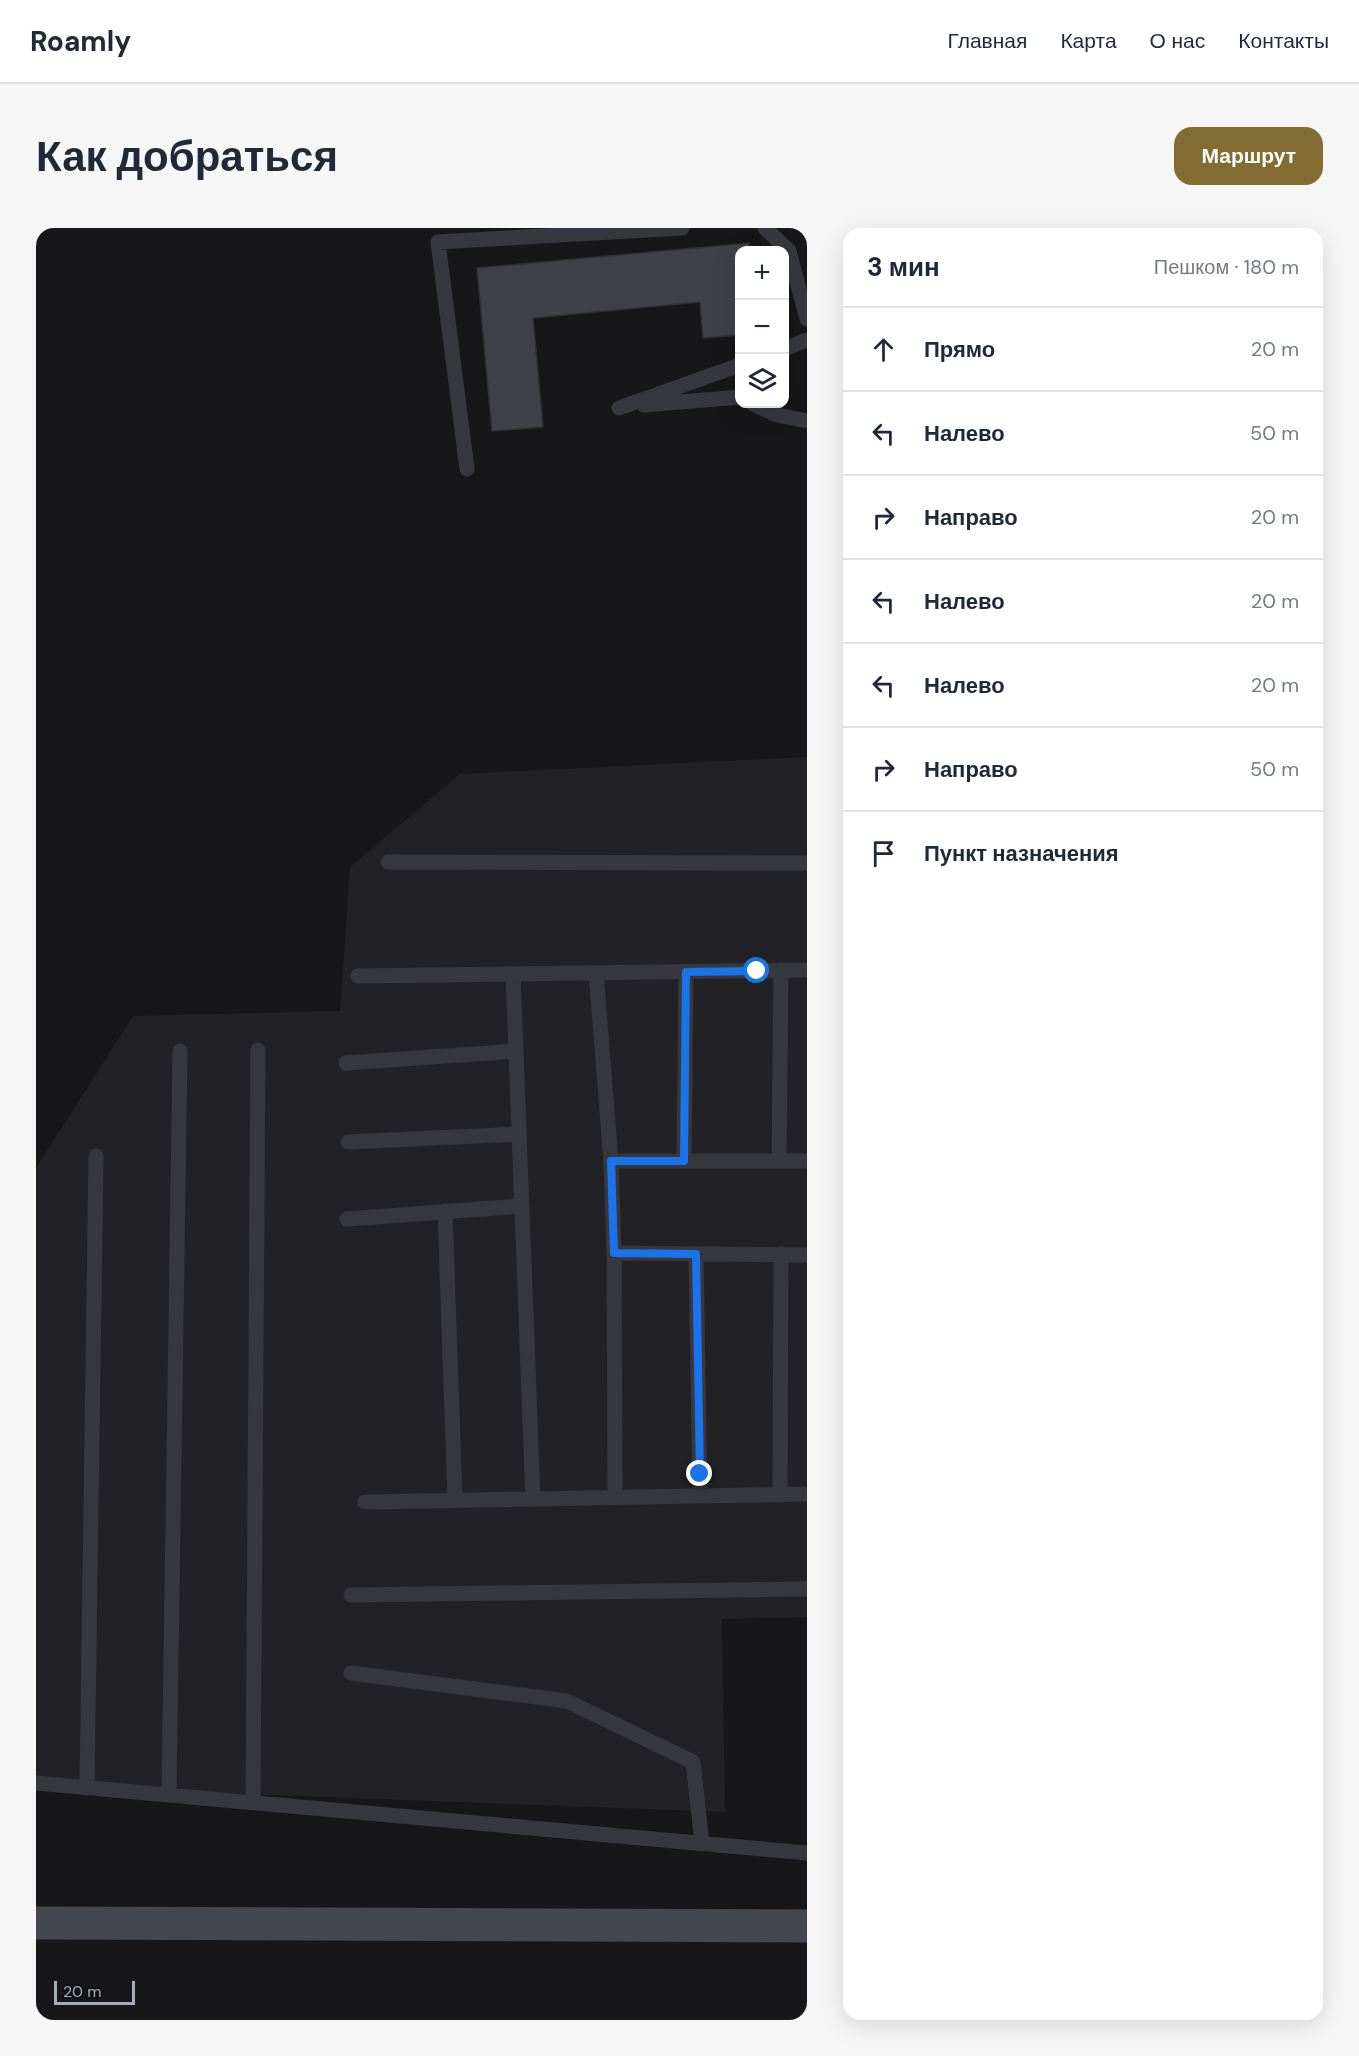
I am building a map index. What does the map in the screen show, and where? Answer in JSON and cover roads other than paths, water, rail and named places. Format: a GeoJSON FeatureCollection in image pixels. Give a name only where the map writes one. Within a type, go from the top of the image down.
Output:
{"type":"FeatureCollection","features":[{"type":"Feature","properties":{"kind":"main road"},"geometry":{"type":"LineString","coordinates":[[36,1923],[807,1926]]}},
{"type":"Feature","properties":{"kind":"lane"},"geometry":{"type":"LineString","coordinates":[[467,469],[438,242],[682,228]]}},
{"type":"Feature","properties":{"kind":"lane"},"geometry":{"type":"LineString","coordinates":[[765,228],[789,251],[807,319]]}},
{"type":"Feature","properties":{"kind":"lane"},"geometry":{"type":"LineString","coordinates":[[789,347],[807,340]]}},
{"type":"Feature","properties":{"kind":"lane"},"geometry":{"type":"LineString","coordinates":[[735,367],[619,408],[735,397]]}},
{"type":"Feature","properties":{"kind":"lane"},"geometry":{"type":"LineString","coordinates":[[762,408],[777,415],[807,421]]}},
{"type":"Feature","properties":{"kind":"lane"},"geometry":{"type":"LineString","coordinates":[[388,861],[807,863]]}},
{"type":"Feature","properties":{"kind":"lane"},"geometry":{"type":"LineString","coordinates":[[779,1161],[781,970]]}},
{"type":"Feature","properties":{"kind":"lane"},"geometry":{"type":"LineString","coordinates":[[358,976],[807,970]]}},
{"type":"Feature","properties":{"kind":"lane"},"geometry":{"type":"LineString","coordinates":[[684,1161],[686,972]]}},
{"type":"Feature","properties":{"kind":"lane"},"geometry":{"type":"LineString","coordinates":[[596,973],[611,1161],[614,1253],[615,1498]]}},
{"type":"Feature","properties":{"kind":"lane"},"geometry":{"type":"LineString","coordinates":[[513,974],[533,1499]]}},
{"type":"Feature","properties":{"kind":"lane"},"geometry":{"type":"LineString","coordinates":[[253,1803],[258,1050]]}},
{"type":"Feature","properties":{"kind":"lane"},"geometry":{"type":"LineString","coordinates":[[169,1795],[180,1051]]}},
{"type":"Feature","properties":{"kind":"lane"},"geometry":{"type":"LineString","coordinates":[[346,1063],[516,1051]]}},
{"type":"Feature","properties":{"kind":"lane"},"geometry":{"type":"LineString","coordinates":[[348,1142],[519,1134]]}},
{"type":"Feature","properties":{"kind":"lane"},"geometry":{"type":"LineString","coordinates":[[87,1788],[96,1156]]}},
{"type":"Feature","properties":{"kind":"lane"},"geometry":{"type":"LineString","coordinates":[[611,1161],[807,1161]]}},
{"type":"Feature","properties":{"kind":"lane"},"geometry":{"type":"LineString","coordinates":[[347,1219],[522,1206]]}},
{"type":"Feature","properties":{"kind":"lane"},"geometry":{"type":"LineString","coordinates":[[445,1211],[455,1500]]}},
{"type":"Feature","properties":{"kind":"lane"},"geometry":{"type":"LineString","coordinates":[[614,1253],[807,1255]]}},
{"type":"Feature","properties":{"kind":"lane"},"geometry":{"type":"LineString","coordinates":[[696,1254],[700,1496]]}},
{"type":"Feature","properties":{"kind":"lane"},"geometry":{"type":"LineString","coordinates":[[780,1495],[781,1254]]}},
{"type":"Feature","properties":{"kind":"lane"},"geometry":{"type":"LineString","coordinates":[[365,1502],[807,1494]]}},
{"type":"Feature","properties":{"kind":"lane"},"geometry":{"type":"LineString","coordinates":[[351,1595],[807,1589]]}},
{"type":"Feature","properties":{"kind":"lane"},"geometry":{"type":"LineString","coordinates":[[351,1673],[567,1701],[693,1762],[702,1844]]}},
{"type":"Feature","properties":{"kind":"lane"},"geometry":{"type":"LineString","coordinates":[[36,1783],[807,1853]]}}]}
